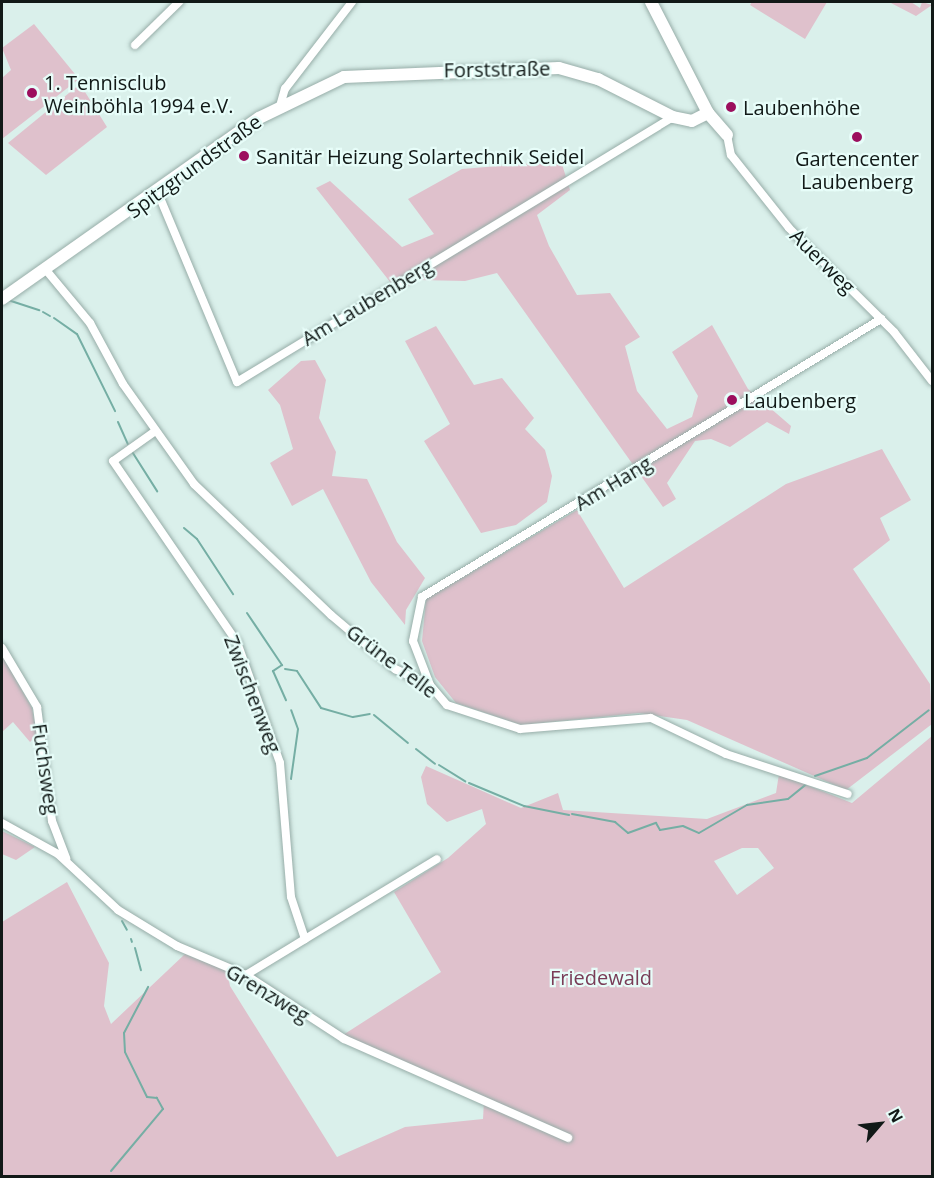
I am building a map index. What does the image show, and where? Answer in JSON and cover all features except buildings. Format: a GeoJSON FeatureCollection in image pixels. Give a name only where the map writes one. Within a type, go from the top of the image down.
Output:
{"type":"FeatureCollection","features":[{"type":"Feature","properties":{"kind":"street"},"geometry":{"type":"LineString","coordinates":[[135,45],[179,2]]}},
{"type":"Feature","properties":{"kind":"street","name":"Spitzgrundstraße"},"geometry":{"type":"LineString","coordinates":[[2,299],[158,193],[280,106],[285,89],[352,2]]}},
{"type":"Feature","properties":{"kind":"street"},"geometry":{"type":"LineString","coordinates":[[651,2],[708,113],[727,135]]}},
{"type":"Feature","properties":{"kind":"street","name":"Forststraße"},"geometry":{"type":"LineString","coordinates":[[280,106],[326,83],[370,73],[547,67],[598,79],[673,117],[692,121],[708,113]]}},
{"type":"Feature","properties":{"kind":"street","name":"Am Laubenberg"},"geometry":{"type":"LineString","coordinates":[[158,193],[237,382],[673,117]]}},
{"type":"Feature","properties":{"kind":"street","name":"Auerweg"},"geometry":{"type":"LineString","coordinates":[[727,135],[731,155],[784,222],[881,318],[933,381]]}},
{"type":"Feature","properties":{"kind":"street","name":"Grüne Telle"},"geometry":{"type":"LineString","coordinates":[[46,270],[90,322],[154,432],[194,484],[268,557],[395,669],[430,685],[447,705],[520,729],[651,718],[726,754],[848,794]]}},
{"type":"Feature","properties":{"kind":"street","name":"Am Hang"},"geometry":{"type":"LineString","coordinates":[[430,685],[413,641],[422,597],[881,318]]}},
{"type":"Feature","properties":{"kind":"street","name":"Zwischenweg"},"geometry":{"type":"LineString","coordinates":[[154,432],[113,461],[237,642],[280,764],[291,897],[305,939]]}},
{"type":"Feature","properties":{"kind":"street","name":"Fuchsweg"},"geometry":{"type":"LineString","coordinates":[[2,648],[37,707],[52,821],[68,862]]}},
{"type":"Feature","properties":{"kind":"street","name":"Grenzweg"},"geometry":{"type":"LineString","coordinates":[[2,823],[68,862],[118,910],[177,946],[246,975],[344,1039],[519,1120],[568,1138]]}},
{"type":"Feature","properties":{"kind":"street"},"geometry":{"type":"LineString","coordinates":[[246,975],[438,859]]}},
{"type":"Feature","properties":{"kind":"green space"},"geometry":{"type":"Polygon","coordinates":[[[752,2],[827,2],[805,39],[750,5],[752,2]]]}},
{"type":"Feature","properties":{"kind":"green space"},"geometry":{"type":"Polygon","coordinates":[[[889,2],[911,2],[920,8],[922,2],[932,5],[916,16],[889,2]]]}},
{"type":"Feature","properties":{"kind":"green space","name":"1. Tennisclub Weinböhla 1994 e.V."},"geometry":{"type":"Polygon","coordinates":[[[34,24],[79,79],[2,139],[2,78],[11,70],[2,48],[34,24]]]}},
{"type":"Feature","properties":{"kind":"green space"},"geometry":{"type":"Polygon","coordinates":[[[80,84],[107,127],[46,175],[8,143],[80,84]]]}},
{"type":"Feature","properties":{"kind":"green space"},"geometry":{"type":"Polygon","coordinates":[[[561,161],[570,190],[537,215],[549,246],[577,295],[610,293],[640,337],[625,346],[637,391],[667,429],[692,417],[698,396],[672,352],[712,325],[748,389],[791,426],[789,434],[767,422],[730,447],[711,439],[695,441],[667,483],[676,499],[663,507],[497,273],[465,281],[419,280],[398,292],[316,188],[330,181],[402,247],[434,234],[408,199],[462,169],[561,161]]]}},
{"type":"Feature","properties":{"kind":"green space"},"geometry":{"type":"Polygon","coordinates":[[[436,326],[474,385],[502,378],[534,418],[525,429],[545,450],[552,476],[547,502],[516,525],[481,533],[424,441],[450,424],[405,341],[436,326]]]}},
{"type":"Feature","properties":{"kind":"green space"},"geometry":{"type":"Polygon","coordinates":[[[315,360],[326,380],[319,418],[336,452],[332,476],[367,479],[397,542],[425,578],[406,610],[405,625],[371,582],[323,489],[292,506],[270,463],[293,449],[280,405],[268,390],[301,361],[315,360]]]}},
{"type":"Feature","properties":{"kind":"green space"},"geometry":{"type":"Polygon","coordinates":[[[882,449],[911,500],[880,518],[890,540],[853,569],[930,684],[932,724],[846,790],[687,720],[639,713],[521,725],[456,703],[435,677],[422,641],[426,599],[577,510],[624,588],[786,484],[882,449]]]}},
{"type":"Feature","properties":{"kind":"green space"},"geometry":{"type":"Polygon","coordinates":[[[2,655],[32,708],[37,735],[30,742],[13,722],[2,732],[2,655]]]}},
{"type":"Feature","properties":{"kind":"green space","name":"Friedewald"},"geometry":{"type":"Polygon","coordinates":[[[932,736],[932,1176],[2,1176],[2,922],[67,882],[109,963],[104,1006],[111,1024],[185,954],[227,971],[230,986],[337,1157],[405,1127],[483,1119],[484,1101],[343,1035],[441,972],[394,892],[448,858],[486,824],[482,809],[447,822],[427,804],[421,777],[426,766],[521,808],[558,793],[563,810],[707,819],[776,793],[779,774],[852,803],[932,736]],[[742,848],[714,861],[737,895],[774,868],[758,848],[742,848]]]}},
{"type":"Feature","properties":{"kind":"green space"},"geometry":{"type":"Polygon","coordinates":[[[2,831],[35,847],[16,860],[2,854],[2,831]]]}},
{"type":"Feature","properties":{"kind":"waterway"},"geometry":{"type":"LineString","coordinates":[[8,300],[39,310]]}},
{"type":"Feature","properties":{"kind":"waterway"},"geometry":{"type":"LineString","coordinates":[[43,312],[50,316]]}},
{"type":"Feature","properties":{"kind":"waterway"},"geometry":{"type":"LineString","coordinates":[[54,318],[77,334],[115,411]]}},
{"type":"Feature","properties":{"kind":"waterway"},"geometry":{"type":"LineString","coordinates":[[118,422],[128,444]]}},
{"type":"Feature","properties":{"kind":"waterway"},"geometry":{"type":"LineString","coordinates":[[131,450],[157,491]]}},
{"type":"Feature","properties":{"kind":"waterway"},"geometry":{"type":"LineString","coordinates":[[184,528],[197,539],[233,594]]}},
{"type":"Feature","properties":{"kind":"waterway"},"geometry":{"type":"LineString","coordinates":[[247,613],[282,665],[273,671],[286,700]]}},
{"type":"Feature","properties":{"kind":"waterway"},"geometry":{"type":"LineString","coordinates":[[285,669],[297,671],[321,708],[353,717],[370,714]]}},
{"type":"Feature","properties":{"kind":"waterway"},"geometry":{"type":"LineString","coordinates":[[291,710],[298,729],[291,779]]}},
{"type":"Feature","properties":{"kind":"waterway"},"geometry":{"type":"LineString","coordinates":[[815,776],[867,758],[929,710]]}},
{"type":"Feature","properties":{"kind":"waterway"},"geometry":{"type":"LineString","coordinates":[[374,715],[408,743]]}},
{"type":"Feature","properties":{"kind":"waterway"},"geometry":{"type":"LineString","coordinates":[[416,749],[435,764]]}},
{"type":"Feature","properties":{"kind":"waterway"},"geometry":{"type":"LineString","coordinates":[[439,765],[465,781]]}},
{"type":"Feature","properties":{"kind":"waterway"},"geometry":{"type":"LineString","coordinates":[[469,783],[524,806],[569,815]]}},
{"type":"Feature","properties":{"kind":"waterway"},"geometry":{"type":"LineString","coordinates":[[572,814],[615,822],[628,833],[656,823],[660,830],[683,826],[699,833],[747,805],[788,799],[808,783]]}},
{"type":"Feature","properties":{"kind":"waterway"},"geometry":{"type":"LineString","coordinates":[[122,921],[127,930]]}},
{"type":"Feature","properties":{"kind":"waterway"},"geometry":{"type":"LineString","coordinates":[[135,948],[141,970]]}},
{"type":"Feature","properties":{"kind":"waterway"},"geometry":{"type":"LineString","coordinates":[[111,1171],[163,1109],[157,1098],[147,1097],[125,1052],[124,1033],[148,987]]}},
{"type":"Feature","properties":{"kind":"place","name":"1. Tennisclub Weinböhla 1994 e.V."},"geometry":{"type":"Point","coordinates":[32,93]}},
{"type":"Feature","properties":{"kind":"place","name":"Laubenhöhe"},"geometry":{"type":"Point","coordinates":[731,107]}},
{"type":"Feature","properties":{"kind":"place","name":"Gartencenter Laubenberg"},"geometry":{"type":"Point","coordinates":[857,137]}},
{"type":"Feature","properties":{"kind":"place","name":"Sanitär Heizung Solartechnik Seidel"},"geometry":{"type":"Point","coordinates":[244,156]}},
{"type":"Feature","properties":{"kind":"place","name":"Laubenberg"},"geometry":{"type":"Point","coordinates":[732,400]}}]}
